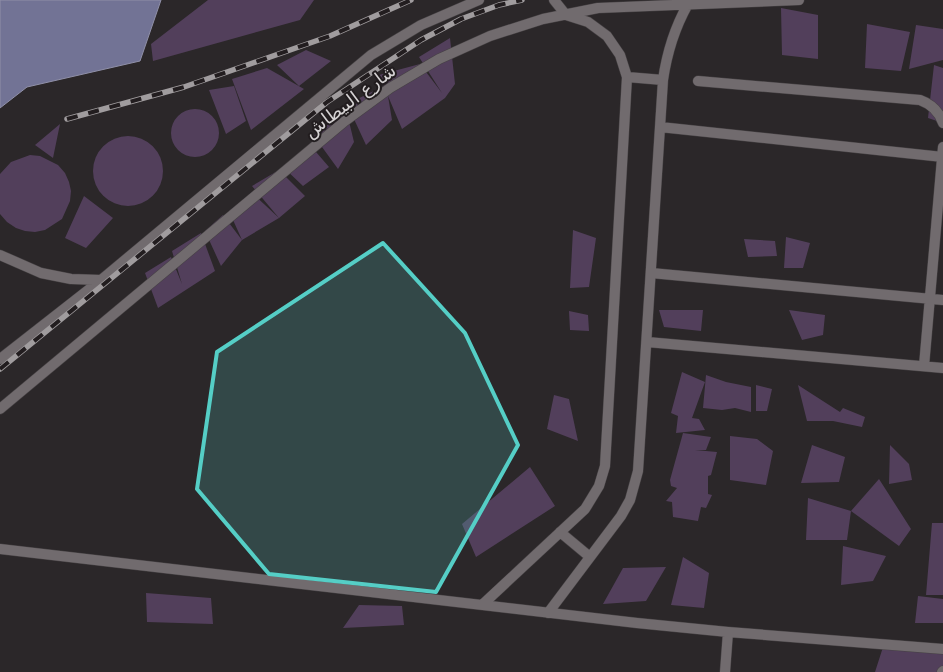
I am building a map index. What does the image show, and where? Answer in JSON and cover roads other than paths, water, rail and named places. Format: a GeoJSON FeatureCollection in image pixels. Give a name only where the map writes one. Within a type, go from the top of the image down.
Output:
{"type":"FeatureCollection","features":[{"type":"Feature","properties":{"kind":"lane","name":"شارع البيطاش"},"geometry":{"type":"LineString","coordinates":[[0,359],[101,280],[371,55],[421,25],[480,0]]}},
{"type":"Feature","properties":{"kind":"lane"},"geometry":{"type":"LineString","coordinates":[[482,605],[585,509],[599,486],[605,466],[627,77],[620,55],[607,36],[588,22],[566,15],[554,0]]}},
{"type":"Feature","properties":{"kind":"lane","name":"شارع البيطاش"},"geometry":{"type":"LineString","coordinates":[[0,410],[345,121],[390,88],[438,59],[490,36],[543,19],[598,8],[800,0]]}},
{"type":"Feature","properties":{"kind":"lane"},"geometry":{"type":"LineString","coordinates":[[548,612],[621,516],[635,485],[639,458],[663,80],[671,39],[678,21],[688,4]]}},
{"type":"Feature","properties":{"kind":"lane"},"geometry":{"type":"LineString","coordinates":[[627,77],[663,80]]}},
{"type":"Feature","properties":{"kind":"lane"},"geometry":{"type":"LineString","coordinates":[[698,81],[920,100],[931,105],[937,111],[943,123]]}},
{"type":"Feature","properties":{"kind":"lane"},"geometry":{"type":"LineString","coordinates":[[660,127],[943,153],[924,366]]}},
{"type":"Feature","properties":{"kind":"lane"},"geometry":{"type":"LineString","coordinates":[[0,255],[41,272],[71,279],[101,280]]}},
{"type":"Feature","properties":{"kind":"lane"},"geometry":{"type":"LineString","coordinates":[[651,272],[943,300]]}},
{"type":"Feature","properties":{"kind":"lane"},"geometry":{"type":"LineString","coordinates":[[647,342],[943,368]]}},
{"type":"Feature","properties":{"kind":"lane"},"geometry":{"type":"LineString","coordinates":[[560,532],[590,557]]}},
{"type":"Feature","properties":{"kind":"lane"},"geometry":{"type":"LineString","coordinates":[[0,549],[728,632],[943,649]]}},
{"type":"Feature","properties":{"kind":"lane"},"geometry":{"type":"LineString","coordinates":[[725,672],[728,632]]}},
{"type":"Feature","properties":{"kind":"water"},"geometry":{"type":"Polygon","coordinates":[[[0,0],[161,0],[140,61],[27,87],[0,108],[0,0]]]}},
{"type":"Feature","properties":{"kind":"railway"},"geometry":{"type":"LineString","coordinates":[[67,119],[184,87],[330,36],[411,0]]}},
{"type":"Feature","properties":{"kind":"railway"},"geometry":{"type":"LineString","coordinates":[[0,369],[327,102],[421,40],[461,19],[499,5],[522,0]]}}]}
